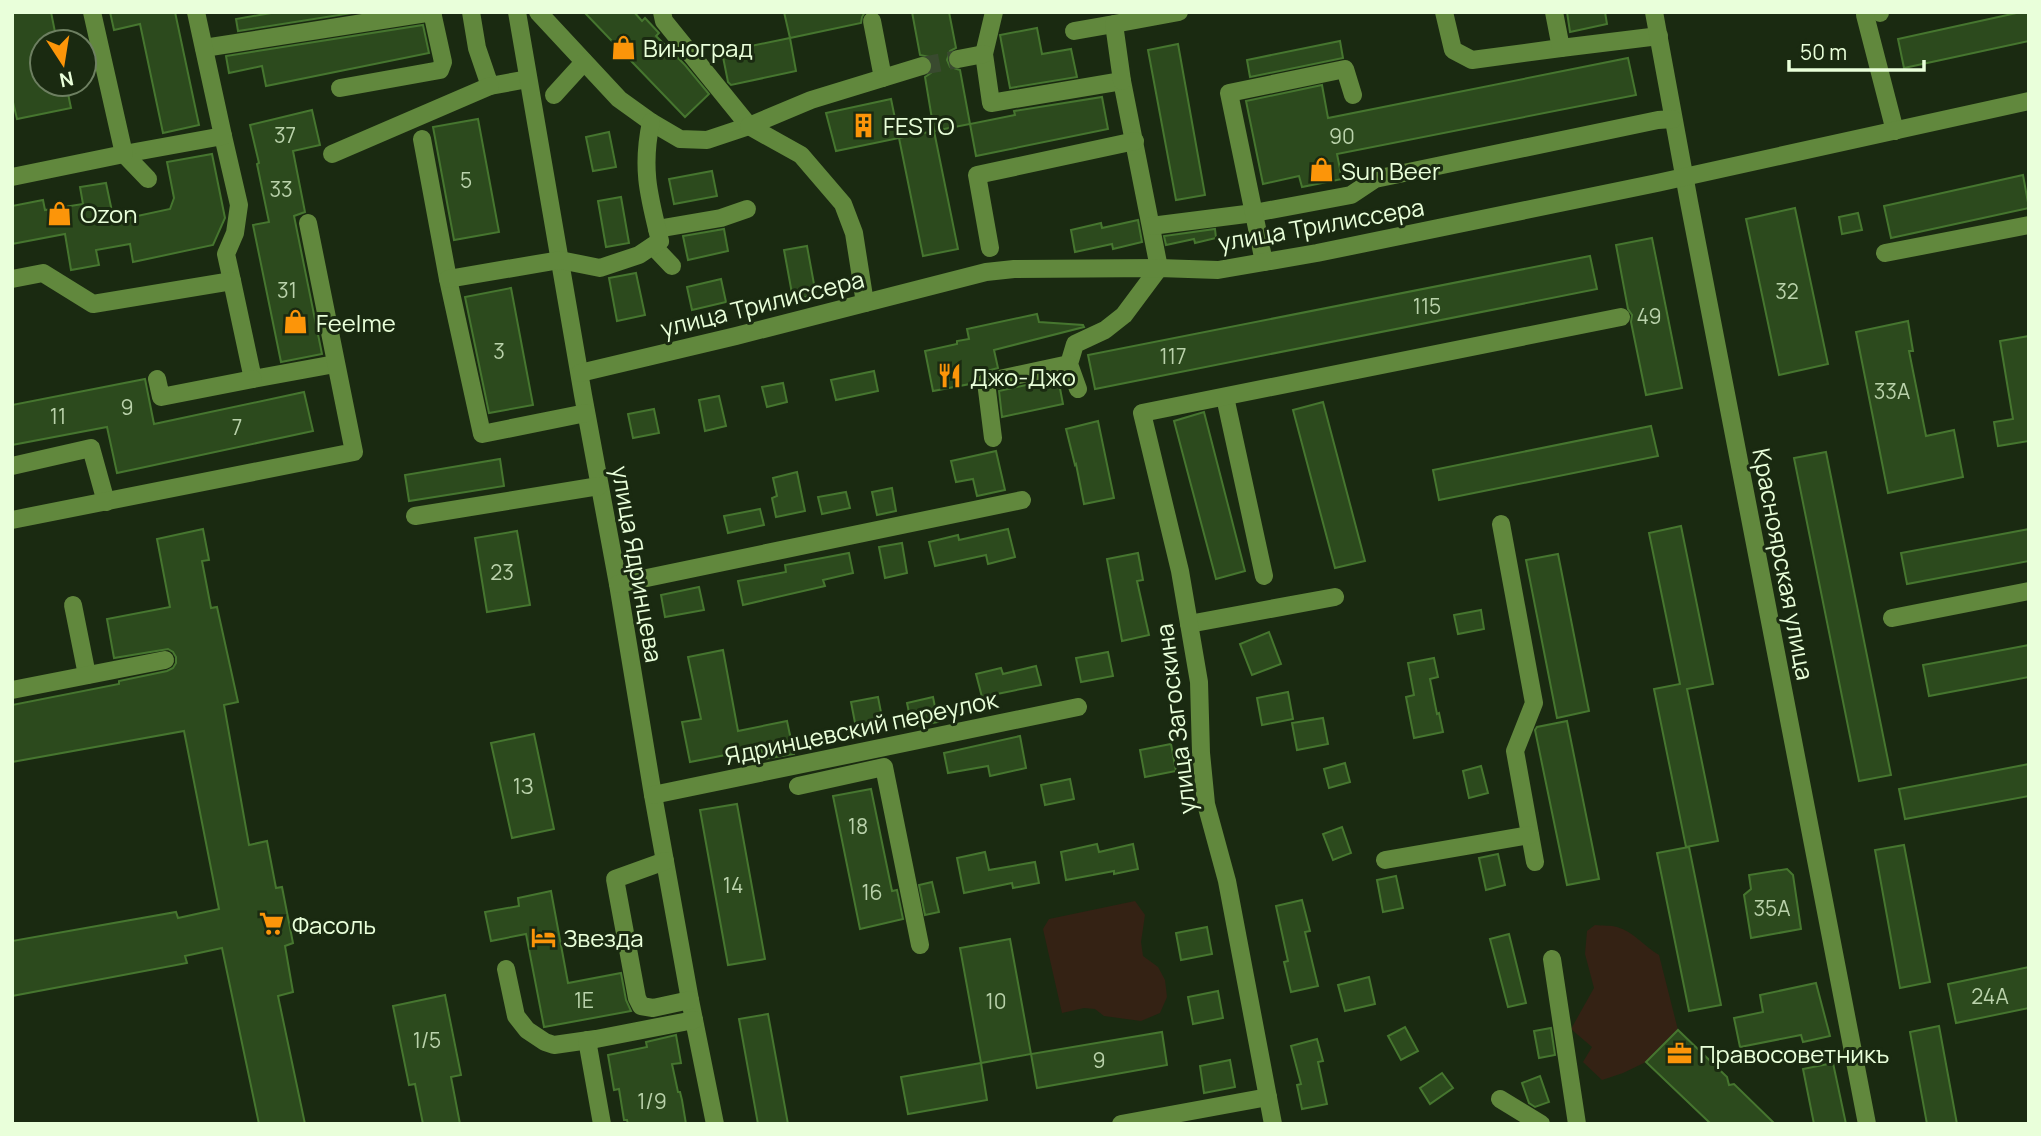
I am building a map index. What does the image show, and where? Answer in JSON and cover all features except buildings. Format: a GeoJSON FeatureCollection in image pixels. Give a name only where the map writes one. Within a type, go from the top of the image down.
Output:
{"type":"FeatureCollection","features":[{"type":"Feature","properties":{"kind":"street"},"geometry":{"type":"LineString","coordinates":[[92,12],[124,154],[148,179]]}},
{"type":"Feature","properties":{"kind":"street"},"geometry":{"type":"LineString","coordinates":[[197,12],[239,205],[235,233],[226,254],[253,379]]}},
{"type":"Feature","properties":{"kind":"street"},"geometry":{"type":"LineString","coordinates":[[204,48],[432,12],[443,62],[440,70],[340,88]]}},
{"type":"Feature","properties":{"kind":"street"},"geometry":{"type":"LineString","coordinates":[[471,12],[477,48],[490,86]]}},
{"type":"Feature","properties":{"kind":"street","name":"улица Ядринцева"},"geometry":{"type":"LineString","coordinates":[[517,12],[653,795],[715,1124]]}},
{"type":"Feature","properties":{"kind":"street"},"geometry":{"type":"LineString","coordinates":[[538,12],[619,99],[680,139],[706,140],[749,126],[811,100],[922,66]]}},
{"type":"Feature","properties":{"kind":"street"},"geometry":{"type":"LineString","coordinates":[[662,12],[664,21],[749,126],[801,155],[843,204],[854,233],[865,303]]}},
{"type":"Feature","properties":{"kind":"street"},"geometry":{"type":"LineString","coordinates":[[994,12],[984,54],[990,103],[1122,81]]}},
{"type":"Feature","properties":{"kind":"street"},"geometry":{"type":"LineString","coordinates":[[1074,31],[1179,12]]}},
{"type":"Feature","properties":{"kind":"street"},"geometry":{"type":"LineString","coordinates":[[1444,12],[1453,50],[1472,60],[1659,36]]}},
{"type":"Feature","properties":{"kind":"street"},"geometry":{"type":"LineString","coordinates":[[1554,12],[1562,48]]}},
{"type":"Feature","properties":{"kind":"street","name":"Красноярская улица"},"geometry":{"type":"LineString","coordinates":[[1654,12],[1867,1124]]}},
{"type":"Feature","properties":{"kind":"street"},"geometry":{"type":"LineString","coordinates":[[1875,14],[1895,131]]}},
{"type":"Feature","properties":{"kind":"street"},"geometry":{"type":"LineString","coordinates":[[872,21],[883,78]]}},
{"type":"Feature","properties":{"kind":"street"},"geometry":{"type":"LineString","coordinates":[[1078,389],[1069,364],[1075,344],[1105,330],[1124,315],[1159,268],[1122,81],[1114,24]]}},
{"type":"Feature","properties":{"kind":"street"},"geometry":{"type":"LineString","coordinates":[[958,59],[984,54]]}},
{"type":"Feature","properties":{"kind":"street"},"geometry":{"type":"LineString","coordinates":[[554,95],[584,62]]}},
{"type":"Feature","properties":{"kind":"street"},"geometry":{"type":"LineString","coordinates":[[1264,262],[1229,93],[1345,69],[1353,94]]}},
{"type":"Feature","properties":{"kind":"street"},"geometry":{"type":"LineString","coordinates":[[332,154],[490,86],[528,79]]}},
{"type":"Feature","properties":{"kind":"street","name":"улица Трилиссера"},"geometry":{"type":"LineString","coordinates":[[580,373],[986,272],[1014,269],[1218,270],[1317,253],[1895,131],[2027,108]]}},
{"type":"Feature","properties":{"kind":"street"},"geometry":{"type":"LineString","coordinates":[[1151,226],[1254,213],[1351,195],[1375,179],[1673,118]]}},
{"type":"Feature","properties":{"kind":"street"},"geometry":{"type":"LineString","coordinates":[[651,122],[646,145],[647,186],[655,238],[671,266]]}},
{"type":"Feature","properties":{"kind":"street"},"geometry":{"type":"LineString","coordinates":[[12,177],[223,135]]}},
{"type":"Feature","properties":{"kind":"street"},"geometry":{"type":"LineString","coordinates":[[422,139],[448,279],[482,434],[586,413]]}},
{"type":"Feature","properties":{"kind":"street"},"geometry":{"type":"LineString","coordinates":[[990,248],[977,175],[1135,141]]}},
{"type":"Feature","properties":{"kind":"street"},"geometry":{"type":"LineString","coordinates":[[448,279],[560,260],[600,268],[639,256],[655,238],[747,209]]}},
{"type":"Feature","properties":{"kind":"street"},"geometry":{"type":"LineString","coordinates":[[12,520],[354,452],[308,223]]}},
{"type":"Feature","properties":{"kind":"street"},"geometry":{"type":"LineString","coordinates":[[1885,253],[2029,225]]}},
{"type":"Feature","properties":{"kind":"street"},"geometry":{"type":"LineString","coordinates":[[12,279],[43,272],[93,304],[232,281]]}},
{"type":"Feature","properties":{"kind":"street"},"geometry":{"type":"LineString","coordinates":[[1264,576],[1225,397],[1621,317]]}},
{"type":"Feature","properties":{"kind":"street"},"geometry":{"type":"LineString","coordinates":[[157,379],[161,397],[335,364]]}},
{"type":"Feature","properties":{"kind":"street"},"geometry":{"type":"LineString","coordinates":[[993,438],[986,382],[1069,364]]}},
{"type":"Feature","properties":{"kind":"street","name":"улица Загоскина"},"geometry":{"type":"LineString","coordinates":[[1225,397],[1142,413],[1180,571],[1199,682],[1206,804],[1227,881],[1273,1124]]}},
{"type":"Feature","properties":{"kind":"street"},"geometry":{"type":"LineString","coordinates":[[12,466],[90,448],[106,502]]}},
{"type":"Feature","properties":{"kind":"street"},"geometry":{"type":"LineString","coordinates":[[415,516],[599,486]]}},
{"type":"Feature","properties":{"kind":"street"},"geometry":{"type":"LineString","coordinates":[[618,584],[1022,499]]}},
{"type":"Feature","properties":{"kind":"street"},"geometry":{"type":"LineString","coordinates":[[1501,524],[1534,704],[1515,751],[1535,862]]}},
{"type":"Feature","properties":{"kind":"street"},"geometry":{"type":"LineString","coordinates":[[1892,618],[2029,591]]}},
{"type":"Feature","properties":{"kind":"street"},"geometry":{"type":"LineString","coordinates":[[1189,624],[1335,597]]}},
{"type":"Feature","properties":{"kind":"street"},"geometry":{"type":"LineString","coordinates":[[73,605],[87,675]]}},
{"type":"Feature","properties":{"kind":"street"},"geometry":{"type":"LineString","coordinates":[[12,690],[164,660]]}},
{"type":"Feature","properties":{"kind":"street","name":"Ядринцевский переулок"},"geometry":{"type":"LineString","coordinates":[[653,795],[1079,707]]}},
{"type":"Feature","properties":{"kind":"street"},"geometry":{"type":"LineString","coordinates":[[798,786],[884,767],[920,945]]}},
{"type":"Feature","properties":{"kind":"street"},"geometry":{"type":"LineString","coordinates":[[1385,860],[1530,835]]}},
{"type":"Feature","properties":{"kind":"street"},"geometry":{"type":"LineString","coordinates":[[665,861],[615,879],[640,1006],[653,1008],[690,1000]]}},
{"type":"Feature","properties":{"kind":"street"},"geometry":{"type":"LineString","coordinates":[[1552,959],[1577,1124]]}},
{"type":"Feature","properties":{"kind":"street"},"geometry":{"type":"LineString","coordinates":[[506,969],[516,1016],[527,1030],[554,1045],[694,1020]]}},
{"type":"Feature","properties":{"kind":"street"},"geometry":{"type":"LineString","coordinates":[[587,1040],[602,1124]]}},
{"type":"Feature","properties":{"kind":"street"},"geometry":{"type":"LineString","coordinates":[[1121,1124],[1268,1097]]}},
{"type":"Feature","properties":{"kind":"street"},"geometry":{"type":"LineString","coordinates":[[1500,1099],[1541,1124]]}},
{"type":"Feature","properties":{"kind":"shaded area"},"geometry":{"type":"Polygon","coordinates":[[[1135,901],[1145,915],[1141,942],[1143,956],[1158,967],[1165,980],[1167,997],[1160,1013],[1141,1021],[1104,1016],[1095,1009],[1084,1008],[1062,1013],[1043,929],[1049,919],[1135,901]]]}},
{"type":"Feature","properties":{"kind":"shaded area"},"geometry":{"type":"Polygon","coordinates":[[[1595,925],[1623,929],[1659,955],[1678,1030],[1646,1062],[1602,1080],[1583,1062],[1592,1047],[1571,1029],[1594,988],[1585,954],[1587,931],[1595,925]]]}},
{"type":"Feature","properties":{"kind":"tunnel"},"geometry":{"type":"LineString","coordinates":[[922,66],[958,59]]}},
{"type":"Feature","properties":{"kind":"place","name":"Виноград"},"geometry":{"type":"Point","coordinates":[623,47]}},
{"type":"Feature","properties":{"kind":"place","name":"FESTO"},"geometry":{"type":"Point","coordinates":[863,125]}},
{"type":"Feature","properties":{"kind":"place","name":"Sun Beer"},"geometry":{"type":"Point","coordinates":[1321,170]}},
{"type":"Feature","properties":{"kind":"place","name":"Ozon"},"geometry":{"type":"Point","coordinates":[60,213]}},
{"type":"Feature","properties":{"kind":"place","name":"Feelme"},"geometry":{"type":"Point","coordinates":[296,322]}},
{"type":"Feature","properties":{"kind":"place","name":"Джо-Джо"},"geometry":{"type":"Point","coordinates":[950,376]}},
{"type":"Feature","properties":{"kind":"place","name":"Фасоль"},"geometry":{"type":"Point","coordinates":[272,924]}},
{"type":"Feature","properties":{"kind":"place","name":"Звезда"},"geometry":{"type":"Point","coordinates":[543,937]}},
{"type":"Feature","properties":{"kind":"place","name":"Правосоветникъ"},"geometry":{"type":"Point","coordinates":[1679,1053]}}]}
